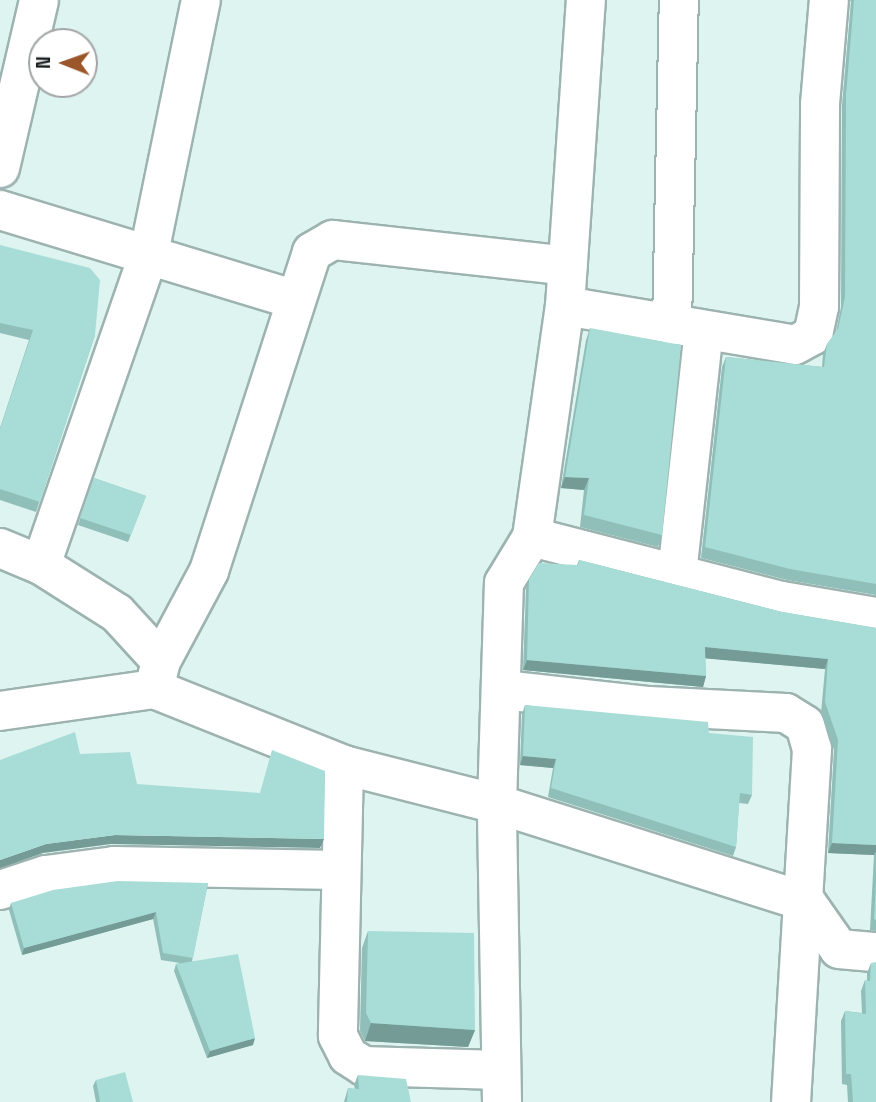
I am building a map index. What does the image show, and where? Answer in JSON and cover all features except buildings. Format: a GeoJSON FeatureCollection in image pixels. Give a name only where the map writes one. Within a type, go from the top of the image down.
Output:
{"type":"FeatureCollection","features":[{"type":"Feature","properties":{"kind":"street"},"geometry":{"type":"LineString","coordinates":[[0,168],[39,0]]}},
{"type":"Feature","properties":{"kind":"street"},"geometry":{"type":"LineString","coordinates":[[41,565],[149,253],[201,0]]}},
{"type":"Feature","properties":{"kind":"street"},"geometry":{"type":"LineString","coordinates":[[344,765],[339,870],[338,1036],[348,1056],[364,1066],[500,1086],[497,804],[503,690],[504,583],[533,537],[565,306],[586,0]]}},
{"type":"Feature","properties":{"kind":"street"},"geometry":{"type":"LineString","coordinates":[[677,574],[688,327],[679,0]]}},
{"type":"Feature","properties":{"kind":"street"},"geometry":{"type":"LineString","coordinates":[[565,306],[795,345],[813,335],[818,307],[820,104],[829,0]]}},
{"type":"Feature","properties":{"kind":"street"},"geometry":{"type":"LineString","coordinates":[[0,210],[149,253],[296,300]]}},
{"type":"Feature","properties":{"kind":"street"},"geometry":{"type":"LineString","coordinates":[[157,675],[209,570],[312,252],[333,240],[568,266]]}},
{"type":"Feature","properties":{"kind":"street"},"geometry":{"type":"LineString","coordinates":[[533,537],[782,601],[876,617]]}},
{"type":"Feature","properties":{"kind":"street"},"geometry":{"type":"LineString","coordinates":[[0,548],[41,565],[117,613],[157,675],[344,765],[497,804],[806,902],[839,949],[876,953]]}},
{"type":"Feature","properties":{"kind":"street"},"geometry":{"type":"LineString","coordinates":[[0,711],[157,675]]}},
{"type":"Feature","properties":{"kind":"street"},"geometry":{"type":"LineString","coordinates":[[503,690],[649,706],[786,713],[805,725],[811,749],[806,902],[791,1102]]}},
{"type":"Feature","properties":{"kind":"street"},"geometry":{"type":"LineString","coordinates":[[0,890],[46,875],[114,866],[339,870]]}}]}
